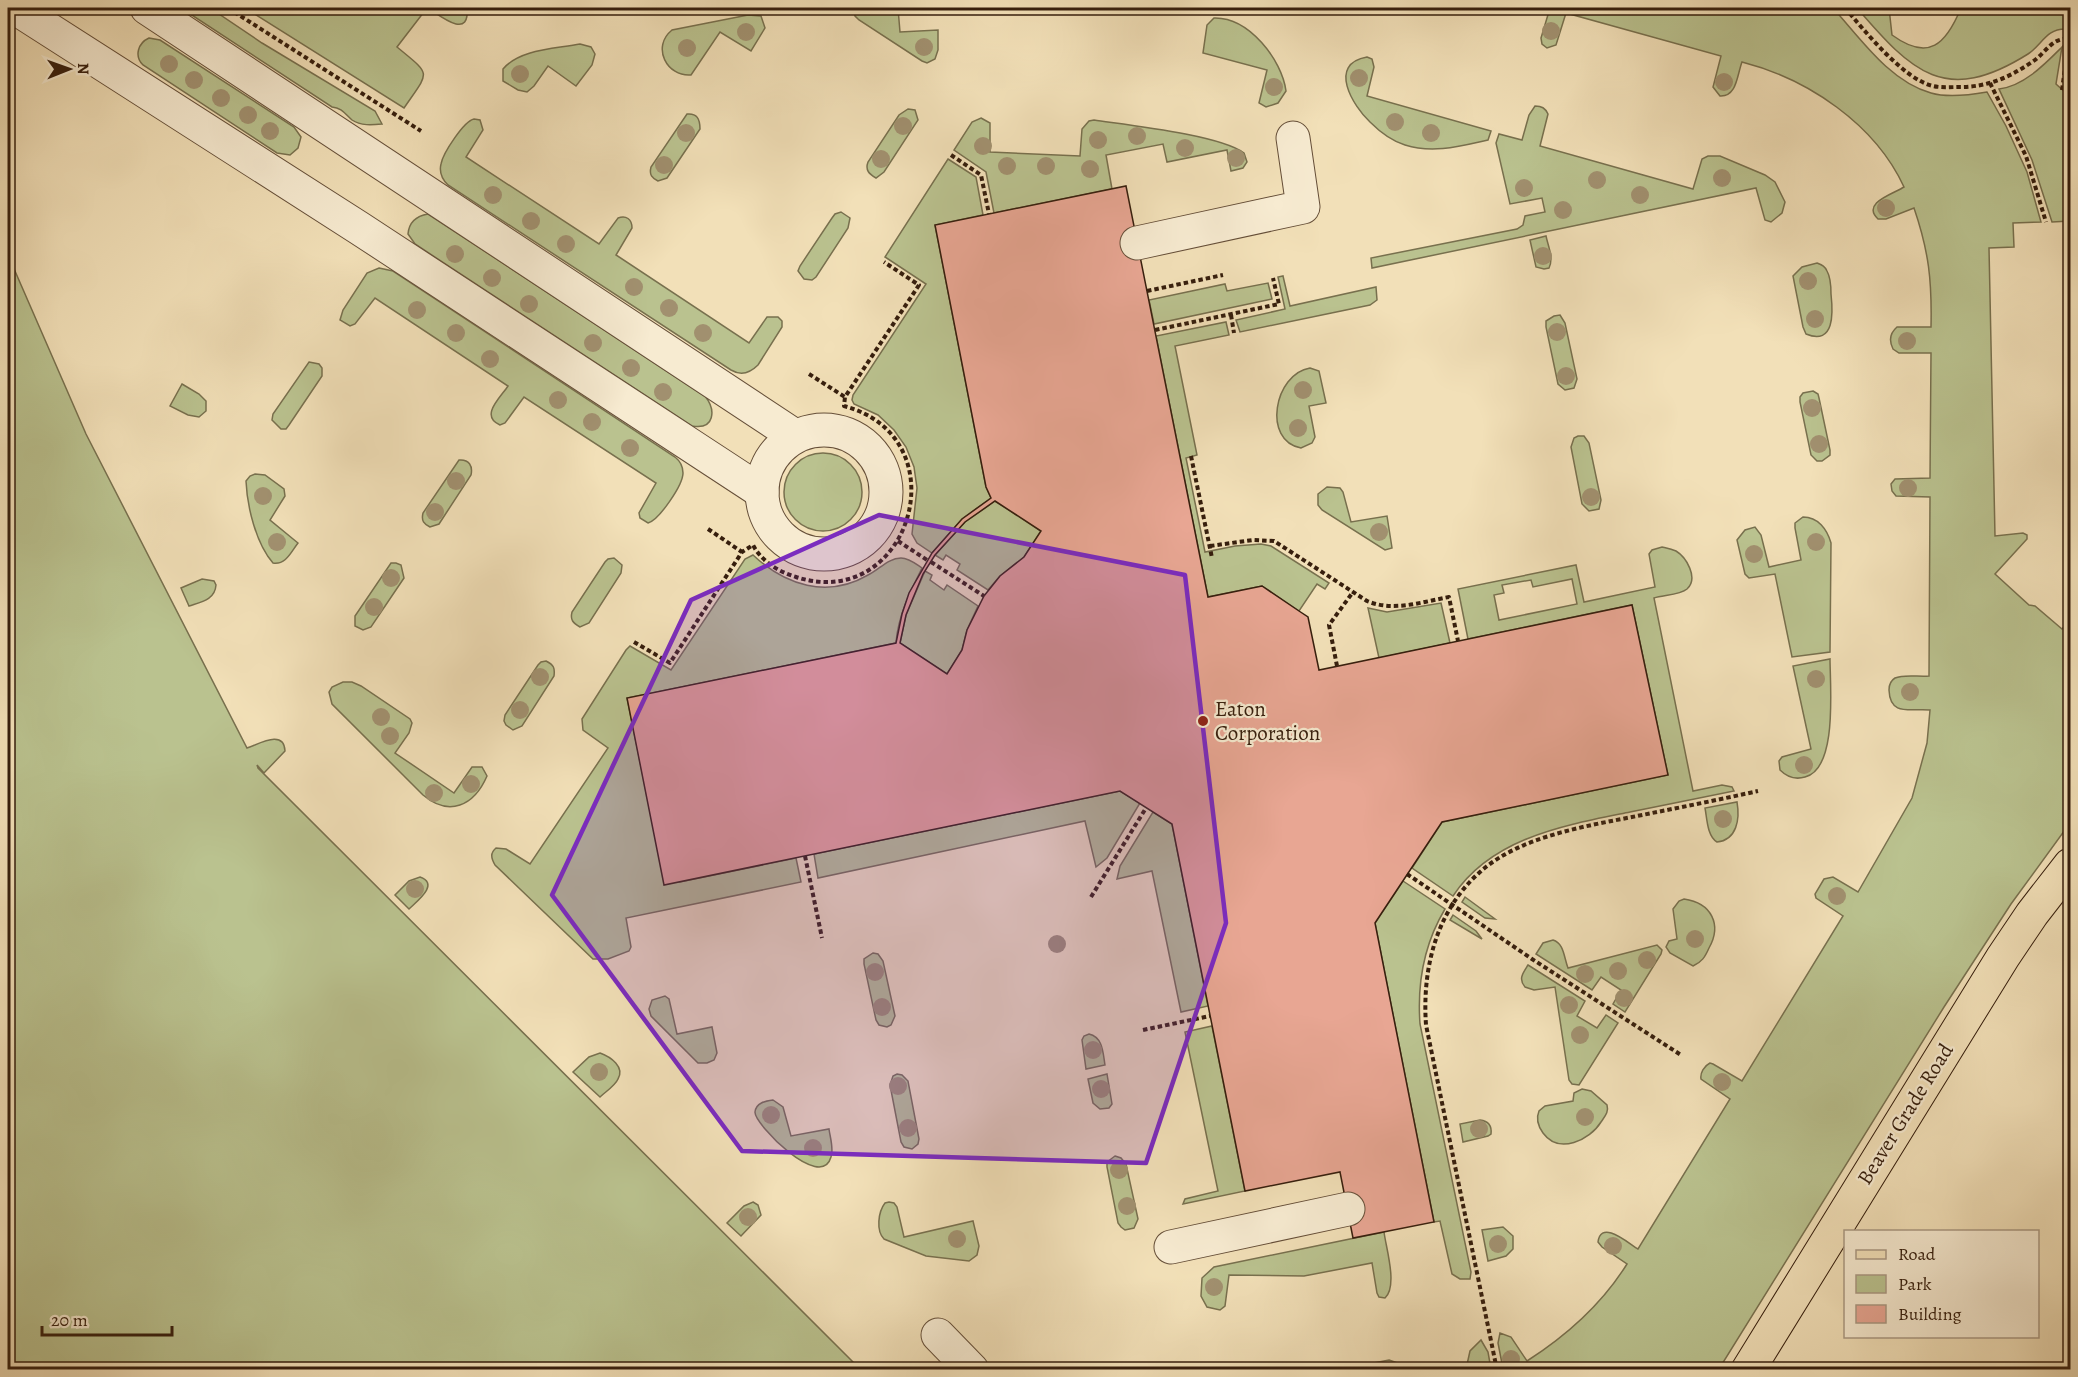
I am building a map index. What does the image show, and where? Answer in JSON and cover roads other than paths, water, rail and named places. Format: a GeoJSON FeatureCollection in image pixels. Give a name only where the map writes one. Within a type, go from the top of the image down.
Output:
{"type":"FeatureCollection","features":[{"type":"Feature","properties":{"kind":"main road","name":"Beaver Grade Road"},"geometry":{"type":"LineString","coordinates":[[1748,1370],[1997,967],[2032,914],[2070,865]]}},
{"type":"Feature","properties":{"kind":"lane"},"geometry":{"type":"LineString","coordinates":[[147,8],[795,436]]}},
{"type":"Feature","properties":{"kind":"lane"},"geometry":{"type":"LineString","coordinates":[[14,15],[359,228],[762,492]]}},
{"type":"Feature","properties":{"kind":"lane"},"geometry":{"type":"LineString","coordinates":[[1137,243],[1303,207],[1293,138]]}},
{"type":"Feature","properties":{"kind":"lane"},"geometry":{"type":"LineString","coordinates":[[819,429],[840,430],[860,440],[876,455],[885,476],[886,497],[881,518],[868,536],[850,549],[832,554],[812,553],[793,546],[778,535],[766,518],[761,499],[762,492],[762,479],[769,460],[781,445],[795,436],[819,429]]}},
{"type":"Feature","properties":{"kind":"lane"},"geometry":{"type":"LineString","coordinates":[[1171,1246],[1348,1209]]}},
{"type":"Feature","properties":{"kind":"lane"},"geometry":{"type":"LineString","coordinates":[[938,1335],[972,1370]]}},
{"type":"Feature","properties":{"kind":"place","name":"Eaton Corporation"},"geometry":{"type":"Point","coordinates":[1203,721]}}]}
